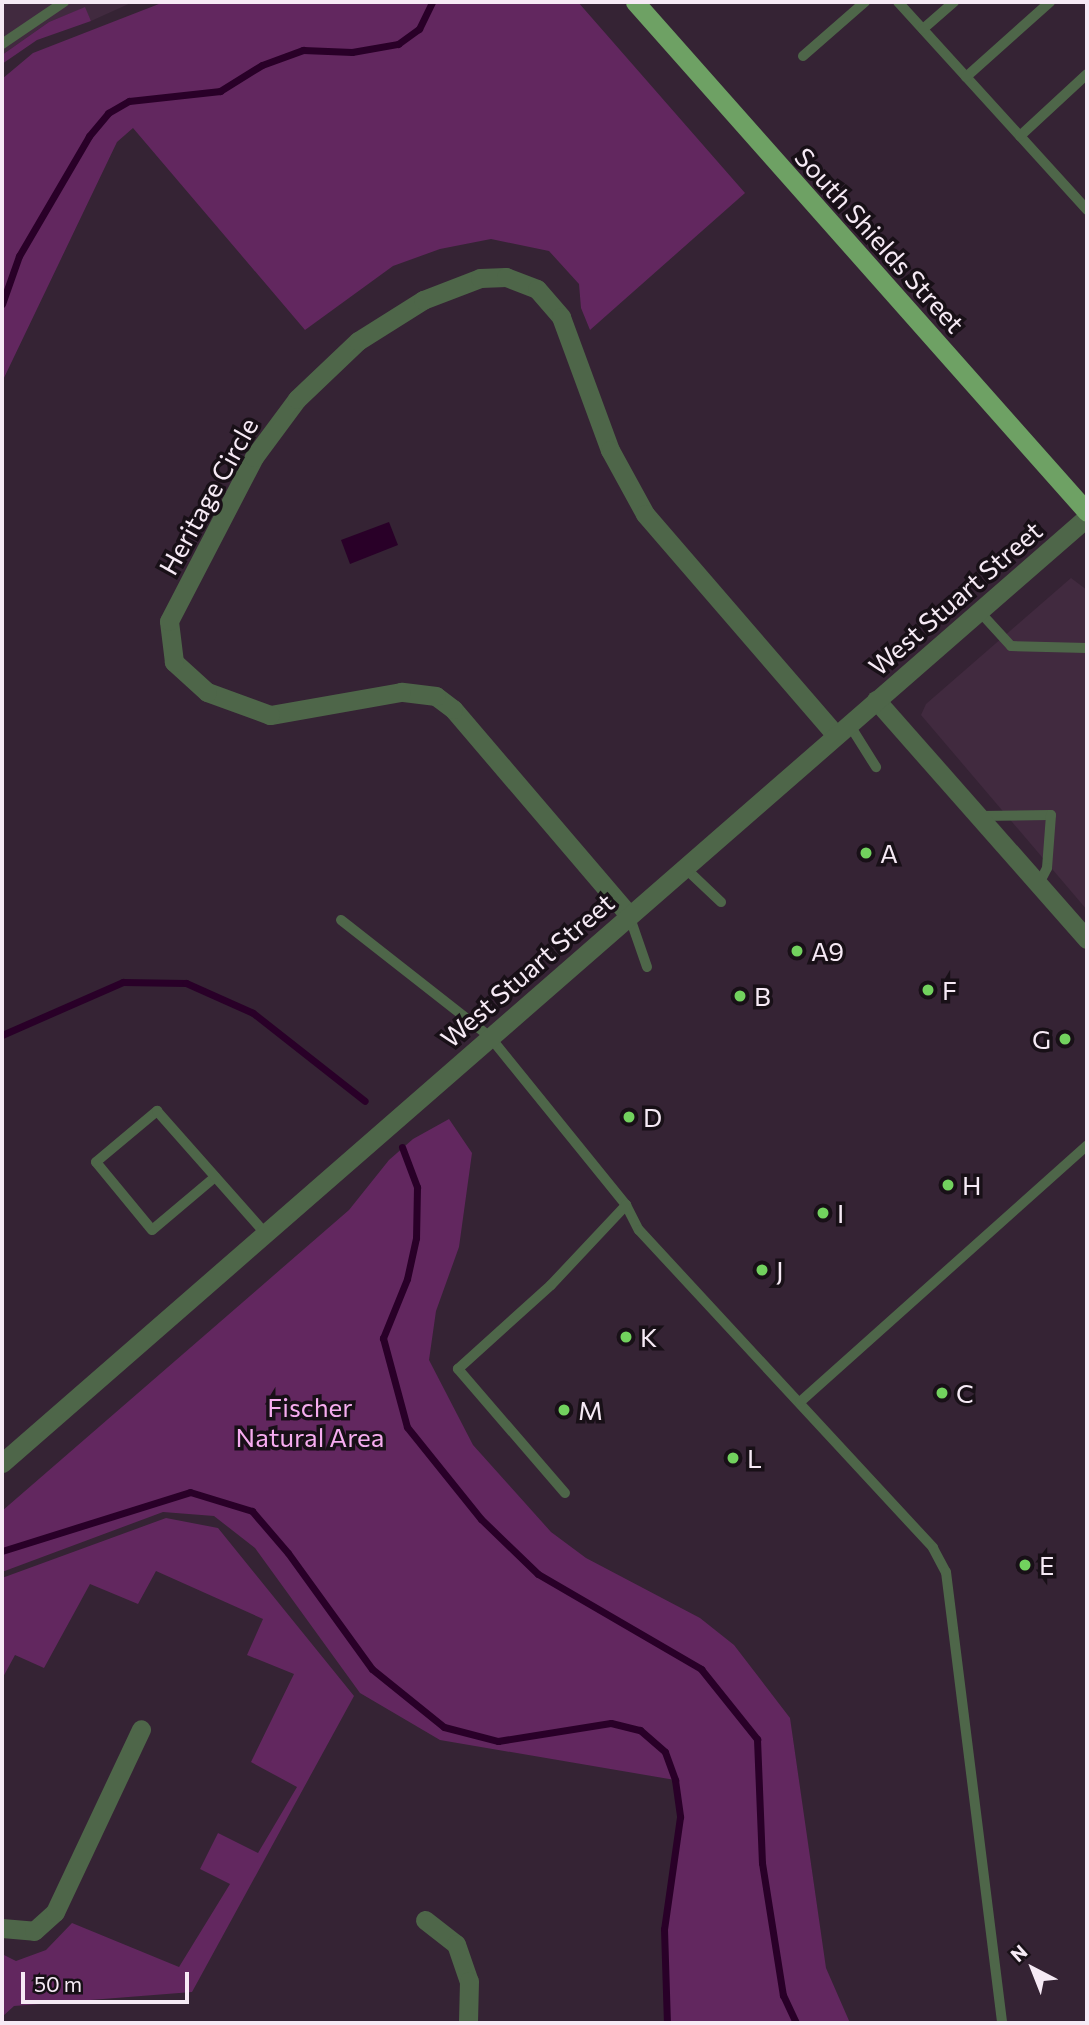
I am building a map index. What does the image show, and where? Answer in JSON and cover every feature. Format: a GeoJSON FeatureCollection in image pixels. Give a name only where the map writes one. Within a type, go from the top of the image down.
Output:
{"type":"FeatureCollection","features":[{"type":"Feature","properties":{"kind":"main road","name":"South Shields Street"},"geometry":{"type":"LineString","coordinates":[[641,4],[1087,515]]}},
{"type":"Feature","properties":{"kind":"street","name":"Heritage Circle"},"geometry":{"type":"LineString","coordinates":[[629,915],[453,709],[436,696],[401,692],[270,715],[207,692],[174,662],[169,621],[254,457],[297,399],[349,349],[423,300],[452,286],[480,278],[506,277],[537,289],[561,317],[610,450],[645,514],[842,730]]}},
{"type":"Feature","properties":{"kind":"street","name":"West Stuart Street"},"geometry":{"type":"LineString","coordinates":[[2,1463],[1087,515]]}},
{"type":"Feature","properties":{"kind":"street"},"geometry":{"type":"LineString","coordinates":[[876,700],[1087,939]]}},
{"type":"Feature","properties":{"kind":"street"},"geometry":{"type":"LineString","coordinates":[[2,1928],[34,1931],[55,1912],[141,1729]]}},
{"type":"Feature","properties":{"kind":"street"},"geometry":{"type":"LineString","coordinates":[[425,1920],[456,1944],[469,1981],[468,2023]]}},
{"type":"Feature","properties":{"kind":"lane"},"geometry":{"type":"LineString","coordinates":[[2,44],[64,2]]}},
{"type":"Feature","properties":{"kind":"lane"},"geometry":{"type":"LineString","coordinates":[[803,56],[865,2]]}},
{"type":"Feature","properties":{"kind":"lane"},"geometry":{"type":"LineString","coordinates":[[898,2],[1087,210]]}},
{"type":"Feature","properties":{"kind":"lane"},"geometry":{"type":"LineString","coordinates":[[923,29],[954,2]]}},
{"type":"Feature","properties":{"kind":"lane"},"geometry":{"type":"LineString","coordinates":[[966,77],[1050,2]]}},
{"type":"Feature","properties":{"kind":"lane"},"geometry":{"type":"LineString","coordinates":[[1020,136],[1087,74]]}},
{"type":"Feature","properties":{"kind":"lane"},"geometry":{"type":"LineString","coordinates":[[979,611],[1012,646],[1087,648]]}},
{"type":"Feature","properties":{"kind":"lane"},"geometry":{"type":"LineString","coordinates":[[842,730],[876,766]]}},
{"type":"Feature","properties":{"kind":"lane"},"geometry":{"type":"LineString","coordinates":[[981,816],[997,812],[1051,815],[1047,868],[1039,884]]}},
{"type":"Feature","properties":{"kind":"lane"},"geometry":{"type":"LineString","coordinates":[[684,867],[721,902]]}},
{"type":"Feature","properties":{"kind":"lane"},"geometry":{"type":"LineString","coordinates":[[629,915],[647,967]]}},
{"type":"Feature","properties":{"kind":"lane"},"geometry":{"type":"LineString","coordinates":[[341,920],[490,1037],[626,1205],[639,1230],[788,1395],[800,1402],[933,1548],[946,1572],[1002,2023]]}},
{"type":"Feature","properties":{"kind":"lane"},"geometry":{"type":"LineString","coordinates":[[215,1177],[152,1230],[96,1162],[157,1111],[264,1232]]}},
{"type":"Feature","properties":{"kind":"lane"},"geometry":{"type":"LineString","coordinates":[[800,1402],[1087,1145]]}},
{"type":"Feature","properties":{"kind":"lane"},"geometry":{"type":"LineString","coordinates":[[565,1493],[458,1368],[551,1285],[626,1205]]}},
{"type":"Feature","properties":{"kind":"shaded area"},"geometry":{"type":"Polygon","coordinates":[[[2,2],[133,2],[91,21],[84,8],[49,22],[2,55],[2,2]]]}},
{"type":"Feature","properties":{"kind":"shaded area"},"geometry":{"type":"Polygon","coordinates":[[[389,522],[398,545],[350,564],[341,540],[389,522]]]}},
{"type":"Feature","properties":{"kind":"shaded area"},"geometry":{"type":"Polygon","coordinates":[[[1071,578],[1087,590],[1087,910],[921,715],[926,704],[1071,578]]]}},
{"type":"Feature","properties":{"kind":"green space"},"geometry":{"type":"Polygon","coordinates":[[[164,2],[578,2],[745,193],[590,330],[581,308],[579,284],[549,251],[491,239],[440,249],[393,266],[305,330],[133,128],[117,142],[2,382],[2,79],[33,53],[164,2]]]}},
{"type":"Feature","properties":{"kind":"green space"},"geometry":{"type":"Polygon","coordinates":[[[85,7],[91,21],[37,40],[2,64],[2,55],[49,22],[85,7]]]}},
{"type":"Feature","properties":{"kind":"green space","name":"Fischer Natural Area"},"geometry":{"type":"Polygon","coordinates":[[[449,1119],[472,1153],[459,1247],[436,1311],[429,1360],[473,1445],[551,1532],[586,1558],[700,1618],[734,1645],[790,1718],[826,1968],[850,2023],[667,2023],[664,1929],[680,1817],[675,1780],[440,1740],[360,1693],[255,1548],[214,1516],[163,1512],[2,1572],[2,1511],[349,1210],[389,1160],[413,1139],[449,1119]]]}},
{"type":"Feature","properties":{"kind":"green space"},"geometry":{"type":"Polygon","coordinates":[[[166,1518],[218,1528],[354,1696],[192,1992],[14,2006],[2,2017],[2,1954],[16,1961],[46,1950],[72,1923],[179,1967],[230,1884],[200,1869],[218,1833],[258,1853],[297,1787],[251,1762],[294,1674],[247,1655],[263,1619],[156,1571],[138,1604],[90,1584],[44,1668],[15,1655],[2,1679],[2,1578],[166,1518]]]}},
{"type":"Feature","properties":{"kind":"waterway"},"geometry":{"type":"LineString","coordinates":[[2,304],[19,256],[89,136],[108,113],[129,101],[220,91],[262,65],[303,50],[352,52],[398,44],[419,29],[432,2]]}},
{"type":"Feature","properties":{"kind":"waterway"},"geometry":{"type":"LineString","coordinates":[[2,1035],[123,982],[186,983],[253,1013],[365,1101]]}},
{"type":"Feature","properties":{"kind":"waterway"},"geometry":{"type":"LineString","coordinates":[[402,1147],[417,1187],[416,1238],[407,1279],[383,1338],[407,1427],[481,1519],[538,1574],[701,1669],[757,1739],[762,1863],[783,1995],[796,2023]]}},
{"type":"Feature","properties":{"kind":"waterway"},"geometry":{"type":"LineString","coordinates":[[2,1551],[190,1492],[252,1511],[288,1553],[372,1669],[444,1727],[498,1741],[611,1723],[640,1730],[665,1752],[675,1780],[680,1817],[664,1929],[667,2023]]}},
{"type":"Feature","properties":{"kind":"place","name":"A"},"geometry":{"type":"Point","coordinates":[866,853]}},
{"type":"Feature","properties":{"kind":"place","name":"A9"},"geometry":{"type":"Point","coordinates":[797,951]}},
{"type":"Feature","properties":{"kind":"place","name":"F"},"geometry":{"type":"Point","coordinates":[928,990]}},
{"type":"Feature","properties":{"kind":"place","name":"B"},"geometry":{"type":"Point","coordinates":[740,996]}},
{"type":"Feature","properties":{"kind":"place","name":"G"},"geometry":{"type":"Point","coordinates":[1065,1039]}},
{"type":"Feature","properties":{"kind":"place","name":"D"},"geometry":{"type":"Point","coordinates":[629,1117]}},
{"type":"Feature","properties":{"kind":"place","name":"H"},"geometry":{"type":"Point","coordinates":[948,1185]}},
{"type":"Feature","properties":{"kind":"place","name":"I"},"geometry":{"type":"Point","coordinates":[823,1213]}},
{"type":"Feature","properties":{"kind":"place","name":"J"},"geometry":{"type":"Point","coordinates":[762,1270]}},
{"type":"Feature","properties":{"kind":"place","name":"K"},"geometry":{"type":"Point","coordinates":[626,1337]}},
{"type":"Feature","properties":{"kind":"place","name":"C"},"geometry":{"type":"Point","coordinates":[942,1393]}},
{"type":"Feature","properties":{"kind":"place","name":"M"},"geometry":{"type":"Point","coordinates":[564,1410]}},
{"type":"Feature","properties":{"kind":"place","name":"L"},"geometry":{"type":"Point","coordinates":[733,1458]}},
{"type":"Feature","properties":{"kind":"place","name":"E"},"geometry":{"type":"Point","coordinates":[1025,1565]}}]}
